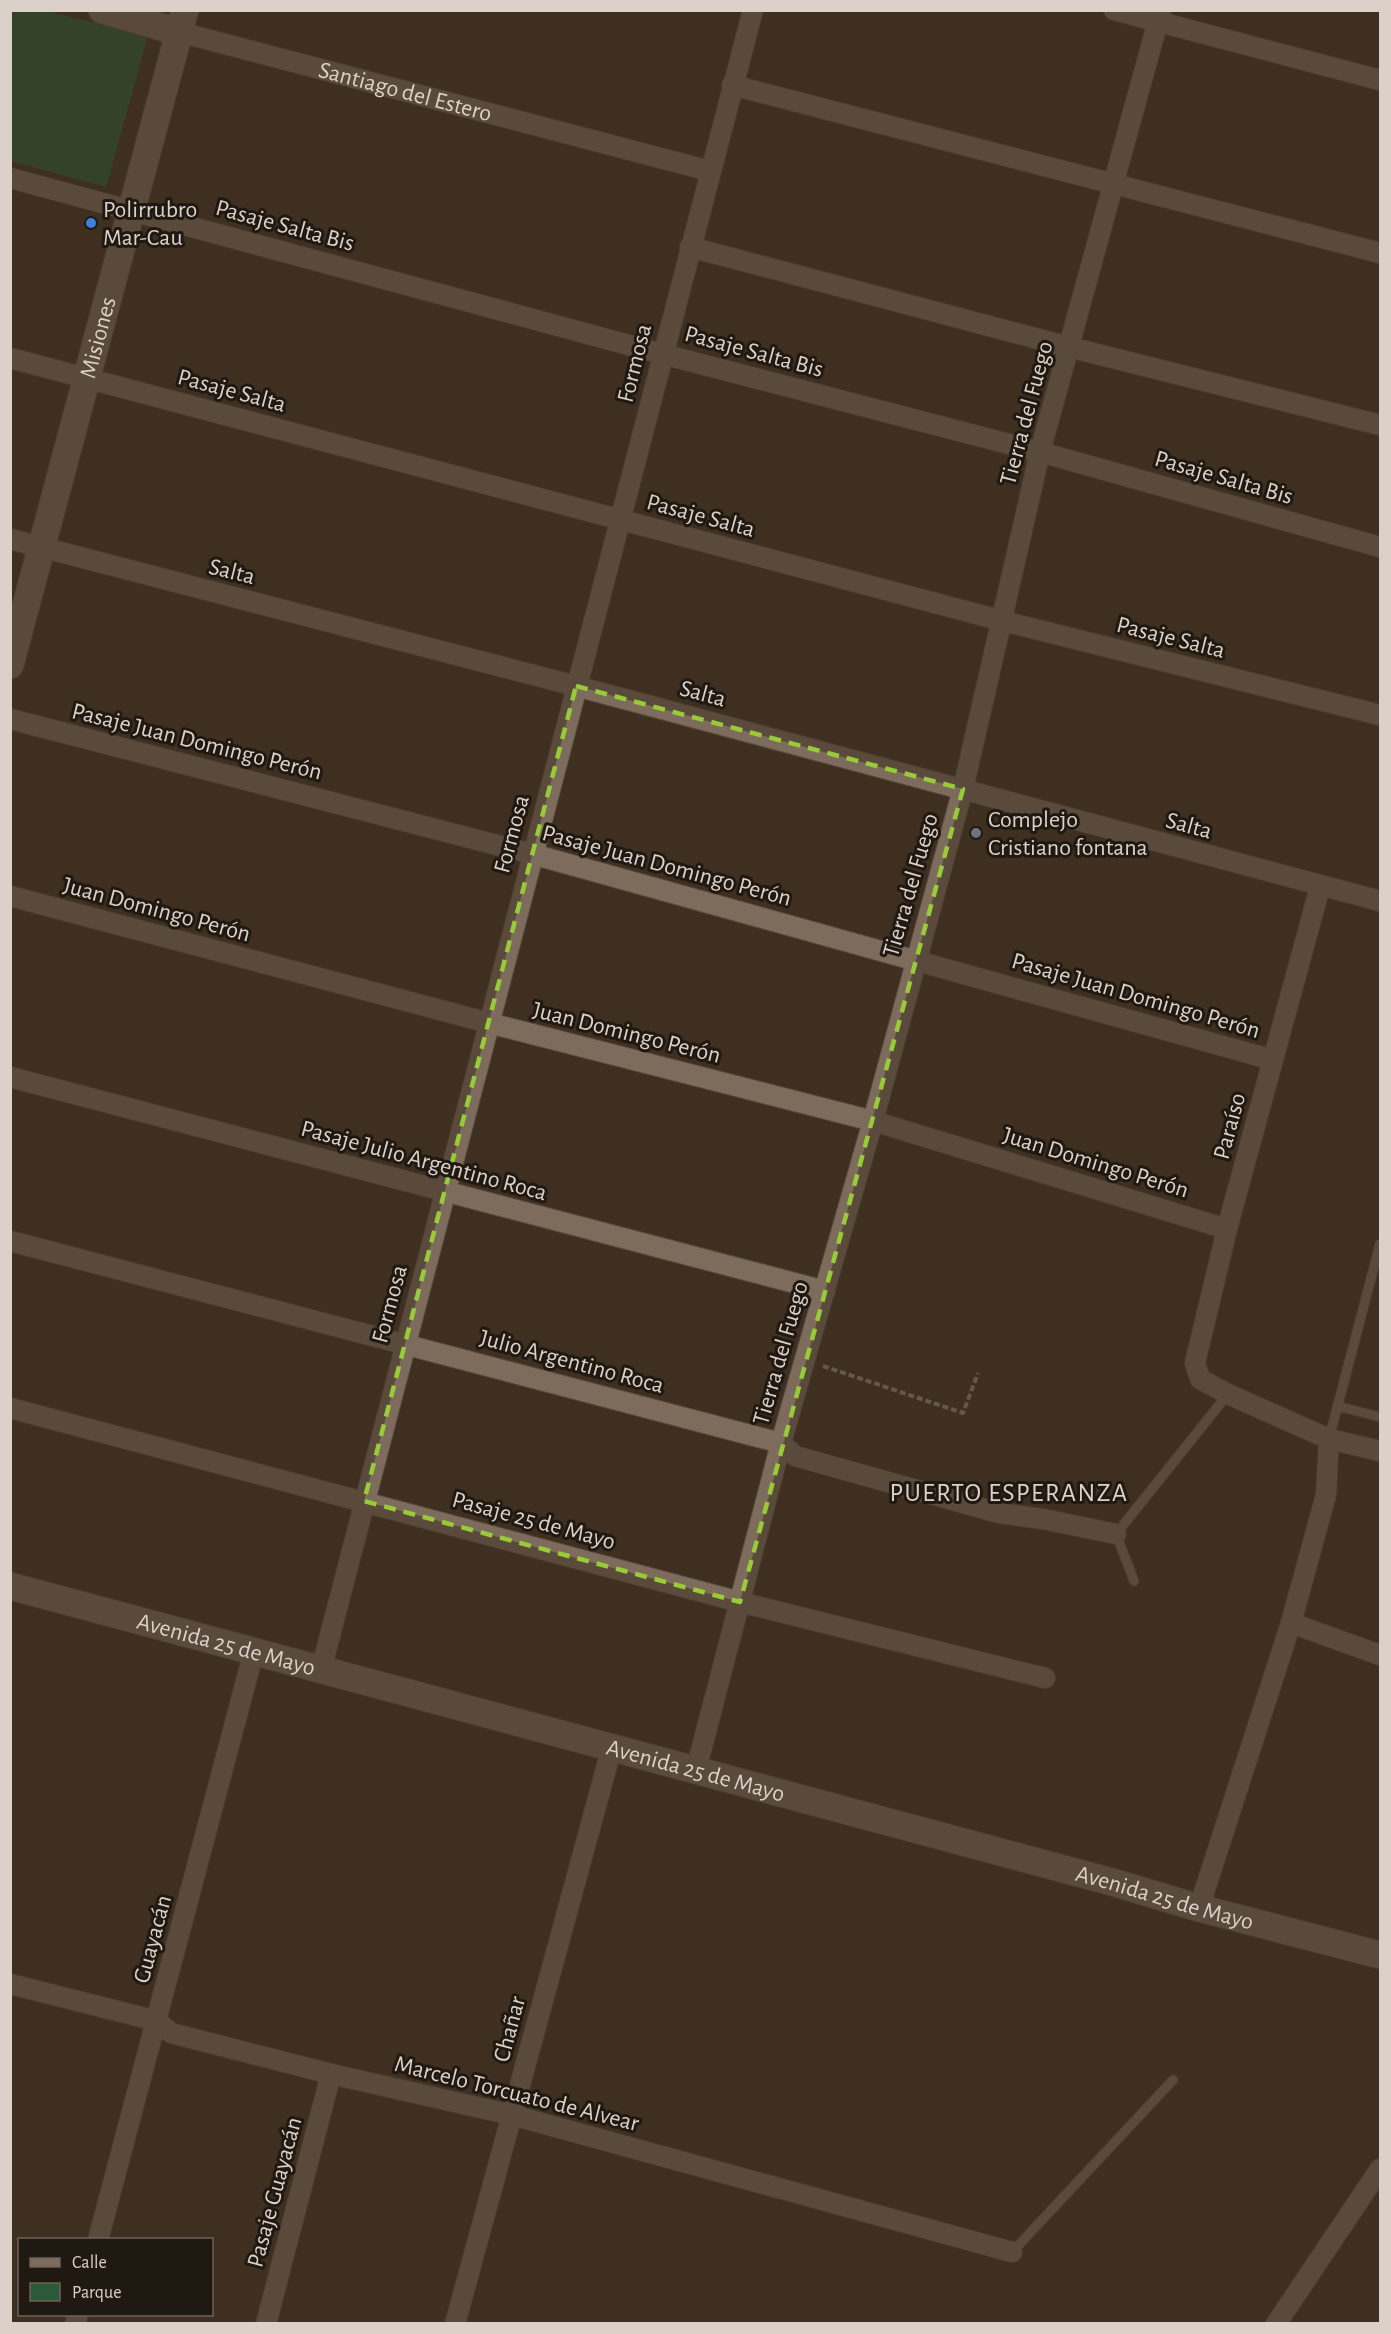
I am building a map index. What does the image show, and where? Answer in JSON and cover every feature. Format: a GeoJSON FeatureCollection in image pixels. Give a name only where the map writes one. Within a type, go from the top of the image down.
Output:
{"type":"FeatureCollection","features":[{"type":"Feature","properties":{"kind":"main road","name":"Santiago del Estero"},"geometry":{"type":"LineString","coordinates":[[102,10],[182,21]]}},
{"type":"Feature","properties":{"kind":"main road","name":"Misiones"},"geometry":{"type":"LineString","coordinates":[[10,665],[182,21]]}},
{"type":"Feature","properties":{"kind":"main road","name":"Avenida 25 de Mayo"},"geometry":{"type":"LineString","coordinates":[[10,1586],[1112,1882],[1199,1908],[1380,1954]]}},
{"type":"Feature","properties":{"kind":"street","name":"Formosa"},"geometry":{"type":"LineString","coordinates":[[321,1670],[753,10]]}},
{"type":"Feature","properties":{"kind":"street"},"geometry":{"type":"LineString","coordinates":[[1114,10],[1159,16],[1380,80]]}},
{"type":"Feature","properties":{"kind":"street","name":"Tierra del Fuego"},"geometry":{"type":"LineString","coordinates":[[696,1770],[781,1443],[873,1121],[963,789],[1040,452],[1159,16]]}},
{"type":"Feature","properties":{"kind":"street","name":"Santiago del Estero"},"geometry":{"type":"LineString","coordinates":[[182,21],[710,171]]}},
{"type":"Feature","properties":{"kind":"street"},"geometry":{"type":"LineString","coordinates":[[732,85],[1380,253]]}},
{"type":"Feature","properties":{"kind":"street","name":"Pasaje Salta Bis"},"geometry":{"type":"LineString","coordinates":[[10,178],[662,354],[1040,452],[1380,547]]}},
{"type":"Feature","properties":{"kind":"street"},"geometry":{"type":"LineString","coordinates":[[690,247],[1069,347],[1380,425]]}},
{"type":"Feature","properties":{"kind":"street","name":"Pasaje Salta"},"geometry":{"type":"LineString","coordinates":[[10,358],[1003,621],[1380,715]]}},
{"type":"Feature","properties":{"kind":"street","name":"Salta"},"geometry":{"type":"LineString","coordinates":[[10,539],[576,686],[1320,887],[1380,901]]}},
{"type":"Feature","properties":{"kind":"street","name":"Pasaje Juan Domingo Perón"},"geometry":{"type":"LineString","coordinates":[[10,719],[532,854],[1273,1060]]}},
{"type":"Feature","properties":{"kind":"street","name":"Paraíso"},"geometry":{"type":"LineString","coordinates":[[1228,1394],[1200,1379],[1195,1363],[1227,1229],[1320,887]]}},
{"type":"Feature","properties":{"kind":"street","name":"Juan Domingo Perón"},"geometry":{"type":"LineString","coordinates":[[10,896],[489,1023],[873,1121],[1227,1229]]}},
{"type":"Feature","properties":{"kind":"street","name":"Pasaje Julio Argentino Roca"},"geometry":{"type":"LineString","coordinates":[[10,1077],[825,1291]]}},
{"type":"Feature","properties":{"kind":"street","name":"Julio Argentino Roca"},"geometry":{"type":"LineString","coordinates":[[10,1241],[781,1443],[795,1456],[999,1513],[1043,1519],[1116,1534]]}},
{"type":"Feature","properties":{"kind":"street"},"geometry":{"type":"LineString","coordinates":[[1228,1394],[1329,1439],[1380,1451]]}},
{"type":"Feature","properties":{"kind":"street","name":"Pasaje 25 de Mayo"},"geometry":{"type":"LineString","coordinates":[[10,1408],[740,1602],[1045,1678]]}},
{"type":"Feature","properties":{"kind":"street"},"geometry":{"type":"LineString","coordinates":[[1199,1908],[1291,1623],[1326,1495],[1329,1439]]}},
{"type":"Feature","properties":{"kind":"street"},"geometry":{"type":"LineString","coordinates":[[1291,1623],[1380,1656]]}},
{"type":"Feature","properties":{"kind":"street","name":"Guayacán"},"geometry":{"type":"LineString","coordinates":[[99,2238],[254,1651]]}},
{"type":"Feature","properties":{"kind":"street","name":"Chañar"},"geometry":{"type":"LineString","coordinates":[[455,2324],[612,1747]]}},
{"type":"Feature","properties":{"kind":"street","name":"Marcelo Torcuato de Alvear"},"geometry":{"type":"LineString","coordinates":[[10,1984],[157,2021],[171,2033],[331,2074],[512,2115],[1012,2252]]}},
{"type":"Feature","properties":{"kind":"street","name":"Pasaje Guayacán"},"geometry":{"type":"LineString","coordinates":[[266,2324],[331,2074]]}},
{"type":"Feature","properties":{"kind":"street"},"geometry":{"type":"LineString","coordinates":[[1276,2324],[1380,2169]]}},
{"type":"Feature","properties":{"kind":"lane"},"geometry":{"type":"LineString","coordinates":[[1329,1439],[1380,1244]]}},
{"type":"Feature","properties":{"kind":"lane"},"geometry":{"type":"LineString","coordinates":[[1134,1581],[1116,1534],[1228,1394]]}},
{"type":"Feature","properties":{"kind":"lane"},"geometry":{"type":"LineString","coordinates":[[1337,1406],[1380,1417]]}},
{"type":"Feature","properties":{"kind":"lane"},"geometry":{"type":"LineString","coordinates":[[1012,2252],[1173,2080]]}},
{"type":"Feature","properties":{"kind":"path"},"geometry":{"type":"LineString","coordinates":[[805,1360],[963,1413],[978,1373]]}},
{"type":"Feature","properties":{"kind":"highlighted area"},"geometry":{"type":"Polygon","coordinates":[[[576,686],[963,789],[740,1602],[364,1501],[576,686]]]}},
{"type":"Feature","properties":{"kind":"green space"},"geometry":{"type":"Polygon","coordinates":[[[10,11],[46,11],[148,36],[106,187],[11,161],[10,11]]]}},
{"type":"Feature","properties":{"kind":"place","name":"Polirrubro Mar-Cau"},"geometry":{"type":"Point","coordinates":[91,223]}},
{"type":"Feature","properties":{"kind":"place","name":"Complejo Cristiano fontana"},"geometry":{"type":"Point","coordinates":[976,833]}},
{"type":"Feature","properties":{"kind":"district","name":"PUERTO ESPERANZA"},"geometry":{"type":"Point","coordinates":[1009,1492]}}]}
